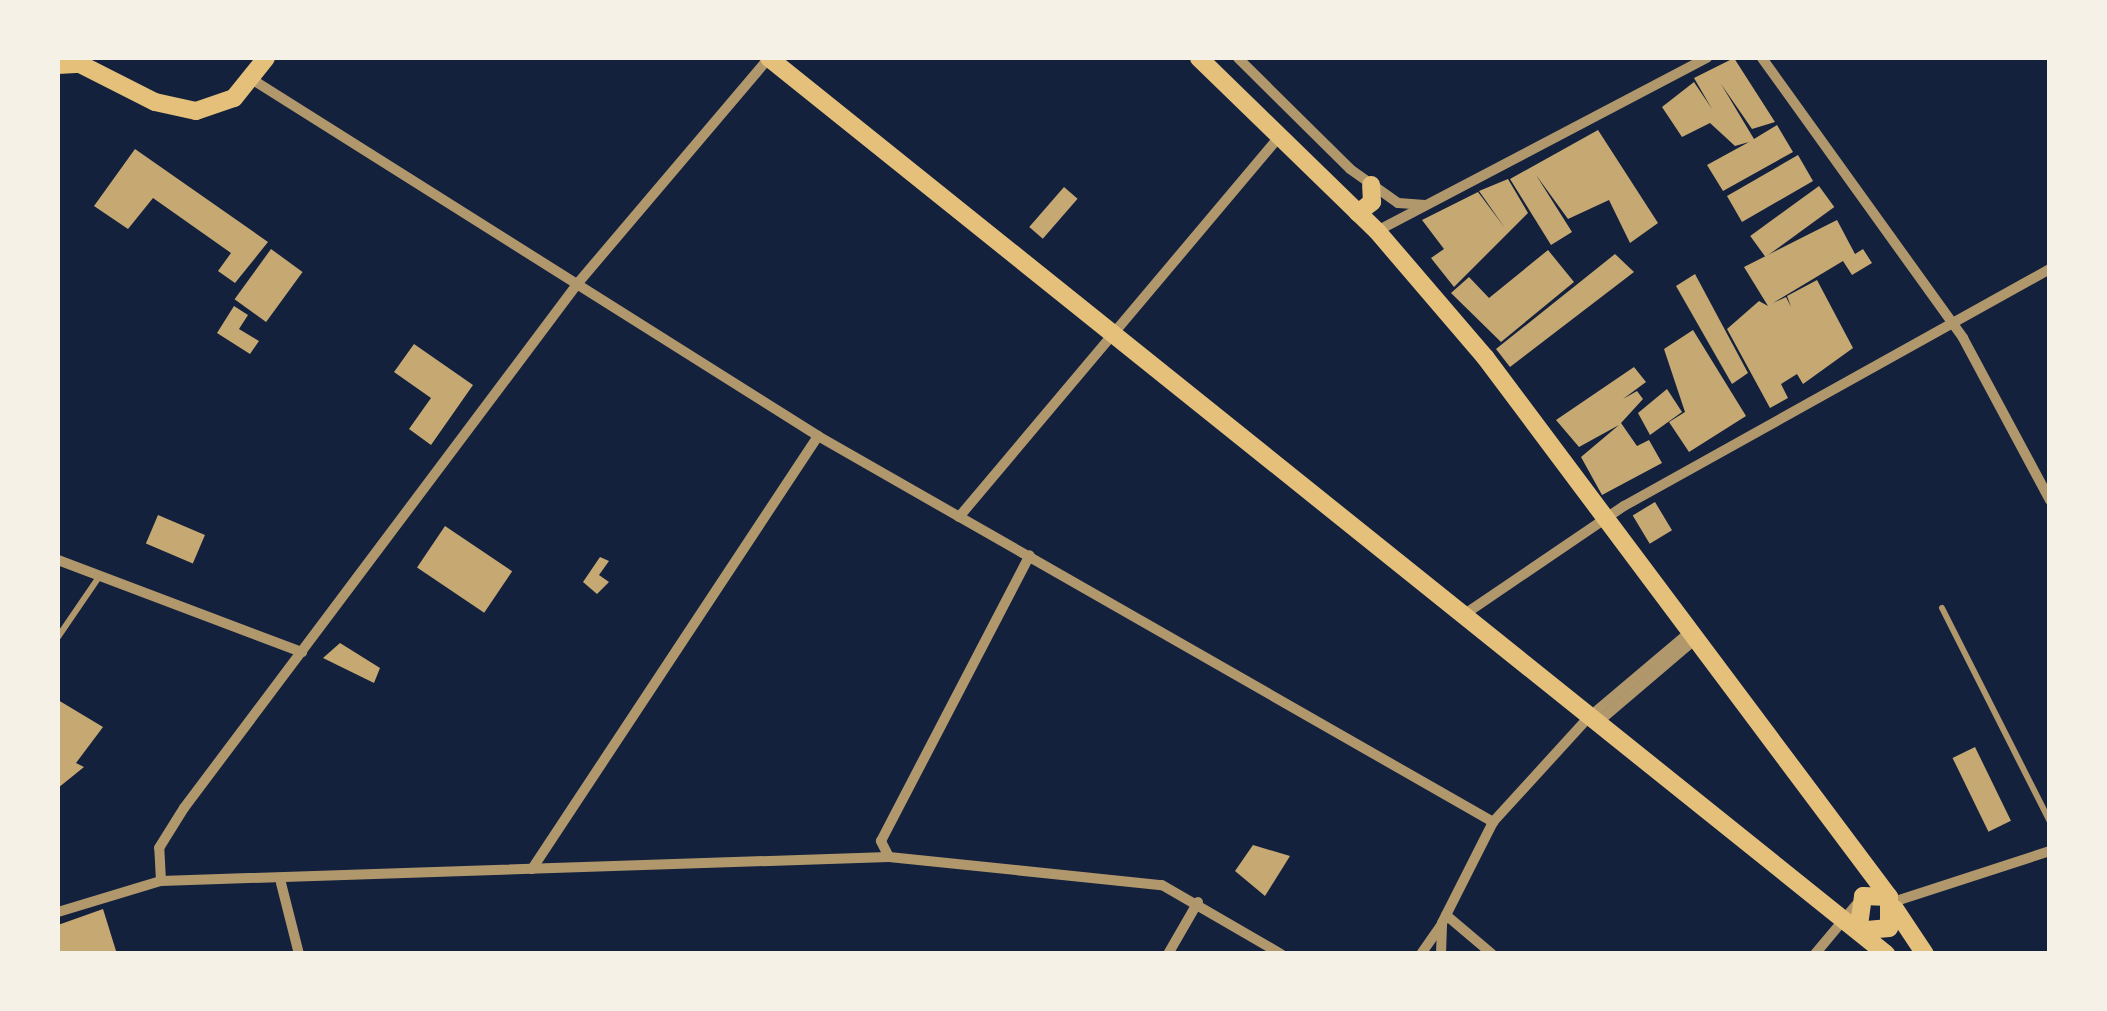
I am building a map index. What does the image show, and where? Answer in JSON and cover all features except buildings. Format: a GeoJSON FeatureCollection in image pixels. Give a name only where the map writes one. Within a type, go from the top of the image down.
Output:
{"type":"FeatureCollection","features":[{"type":"Feature","properties":{"kind":"main road"},"geometry":{"type":"LineString","coordinates":[[58,65],[80,64],[180,110],[223,105],[253,80],[266,58]]}},
{"type":"Feature","properties":{"kind":"main road"},"geometry":{"type":"LineString","coordinates":[[769,58],[1592,722],[1856,919],[1884,932],[1892,903]]}},
{"type":"Feature","properties":{"kind":"main road"},"geometry":{"type":"LineString","coordinates":[[1198,58],[1377,231],[1611,514],[1925,954]]}},
{"type":"Feature","properties":{"kind":"main road"},"geometry":{"type":"LineString","coordinates":[[1358,213],[1372,202],[1371,185]]}},
{"type":"Feature","properties":{"kind":"main road"},"geometry":{"type":"LineString","coordinates":[[1856,919],[1870,893],[1892,903]]}},
{"type":"Feature","properties":{"kind":"main road"},"geometry":{"type":"LineString","coordinates":[[1856,919],[1886,954]]}},
{"type":"Feature","properties":{"kind":"street"},"geometry":{"type":"LineString","coordinates":[[161,881],[159,848],[302,652],[578,283],[769,58]]}},
{"type":"Feature","properties":{"kind":"street"},"geometry":{"type":"LineString","coordinates":[[1377,231],[1707,58]]}},
{"type":"Feature","properties":{"kind":"street"},"geometry":{"type":"LineString","coordinates":[[1762,58],[1952,322],[2050,500]]}},
{"type":"Feature","properties":{"kind":"street"},"geometry":{"type":"LineString","coordinates":[[1242,59],[1371,185],[1398,203],[1426,205]]}},
{"type":"Feature","properties":{"kind":"street"},"geometry":{"type":"LineString","coordinates":[[253,80],[818,436],[1493,822]]}},
{"type":"Feature","properties":{"kind":"street"},"geometry":{"type":"LineString","coordinates":[[959,517],[1107,331],[1278,138]]}},
{"type":"Feature","properties":{"kind":"street"},"geometry":{"type":"LineString","coordinates":[[1461,620],[1611,514],[2050,269]]}},
{"type":"Feature","properties":{"kind":"street"},"geometry":{"type":"LineString","coordinates":[[532,869],[818,436]]}},
{"type":"Feature","properties":{"kind":"street"},"geometry":{"type":"LineString","coordinates":[[888,856],[880,840],[1030,555]]}},
{"type":"Feature","properties":{"kind":"street"},"geometry":{"type":"LineString","coordinates":[[58,560],[302,652]]}},
{"type":"Feature","properties":{"kind":"street"},"geometry":{"type":"LineString","coordinates":[[1421,954],[1444,919],[1493,822],[1592,722],[1696,633]]}},
{"type":"Feature","properties":{"kind":"street"},"geometry":{"type":"LineString","coordinates":[[1892,903],[2050,851]]}},
{"type":"Feature","properties":{"kind":"street"},"geometry":{"type":"LineString","coordinates":[[58,912],[161,881],[281,882],[888,856],[1073,870],[1162,885],[1198,902],[1281,954]]}},
{"type":"Feature","properties":{"kind":"street"},"geometry":{"type":"LineString","coordinates":[[281,882],[299,954]]}},
{"type":"Feature","properties":{"kind":"street"},"geometry":{"type":"LineString","coordinates":[[1168,954],[1198,902]]}},
{"type":"Feature","properties":{"kind":"street"},"geometry":{"type":"LineString","coordinates":[[1440,954],[1444,919]]}},
{"type":"Feature","properties":{"kind":"street"},"geometry":{"type":"LineString","coordinates":[[1444,919],[1492,954]]}},
{"type":"Feature","properties":{"kind":"street"},"geometry":{"type":"LineString","coordinates":[[1814,954],[1856,919]]}},
{"type":"Feature","properties":{"kind":"lane"},"geometry":{"type":"LineString","coordinates":[[58,636],[99,577]]}},
{"type":"Feature","properties":{"kind":"lane"},"geometry":{"type":"LineString","coordinates":[[1942,608],[2050,822]]}}]}
